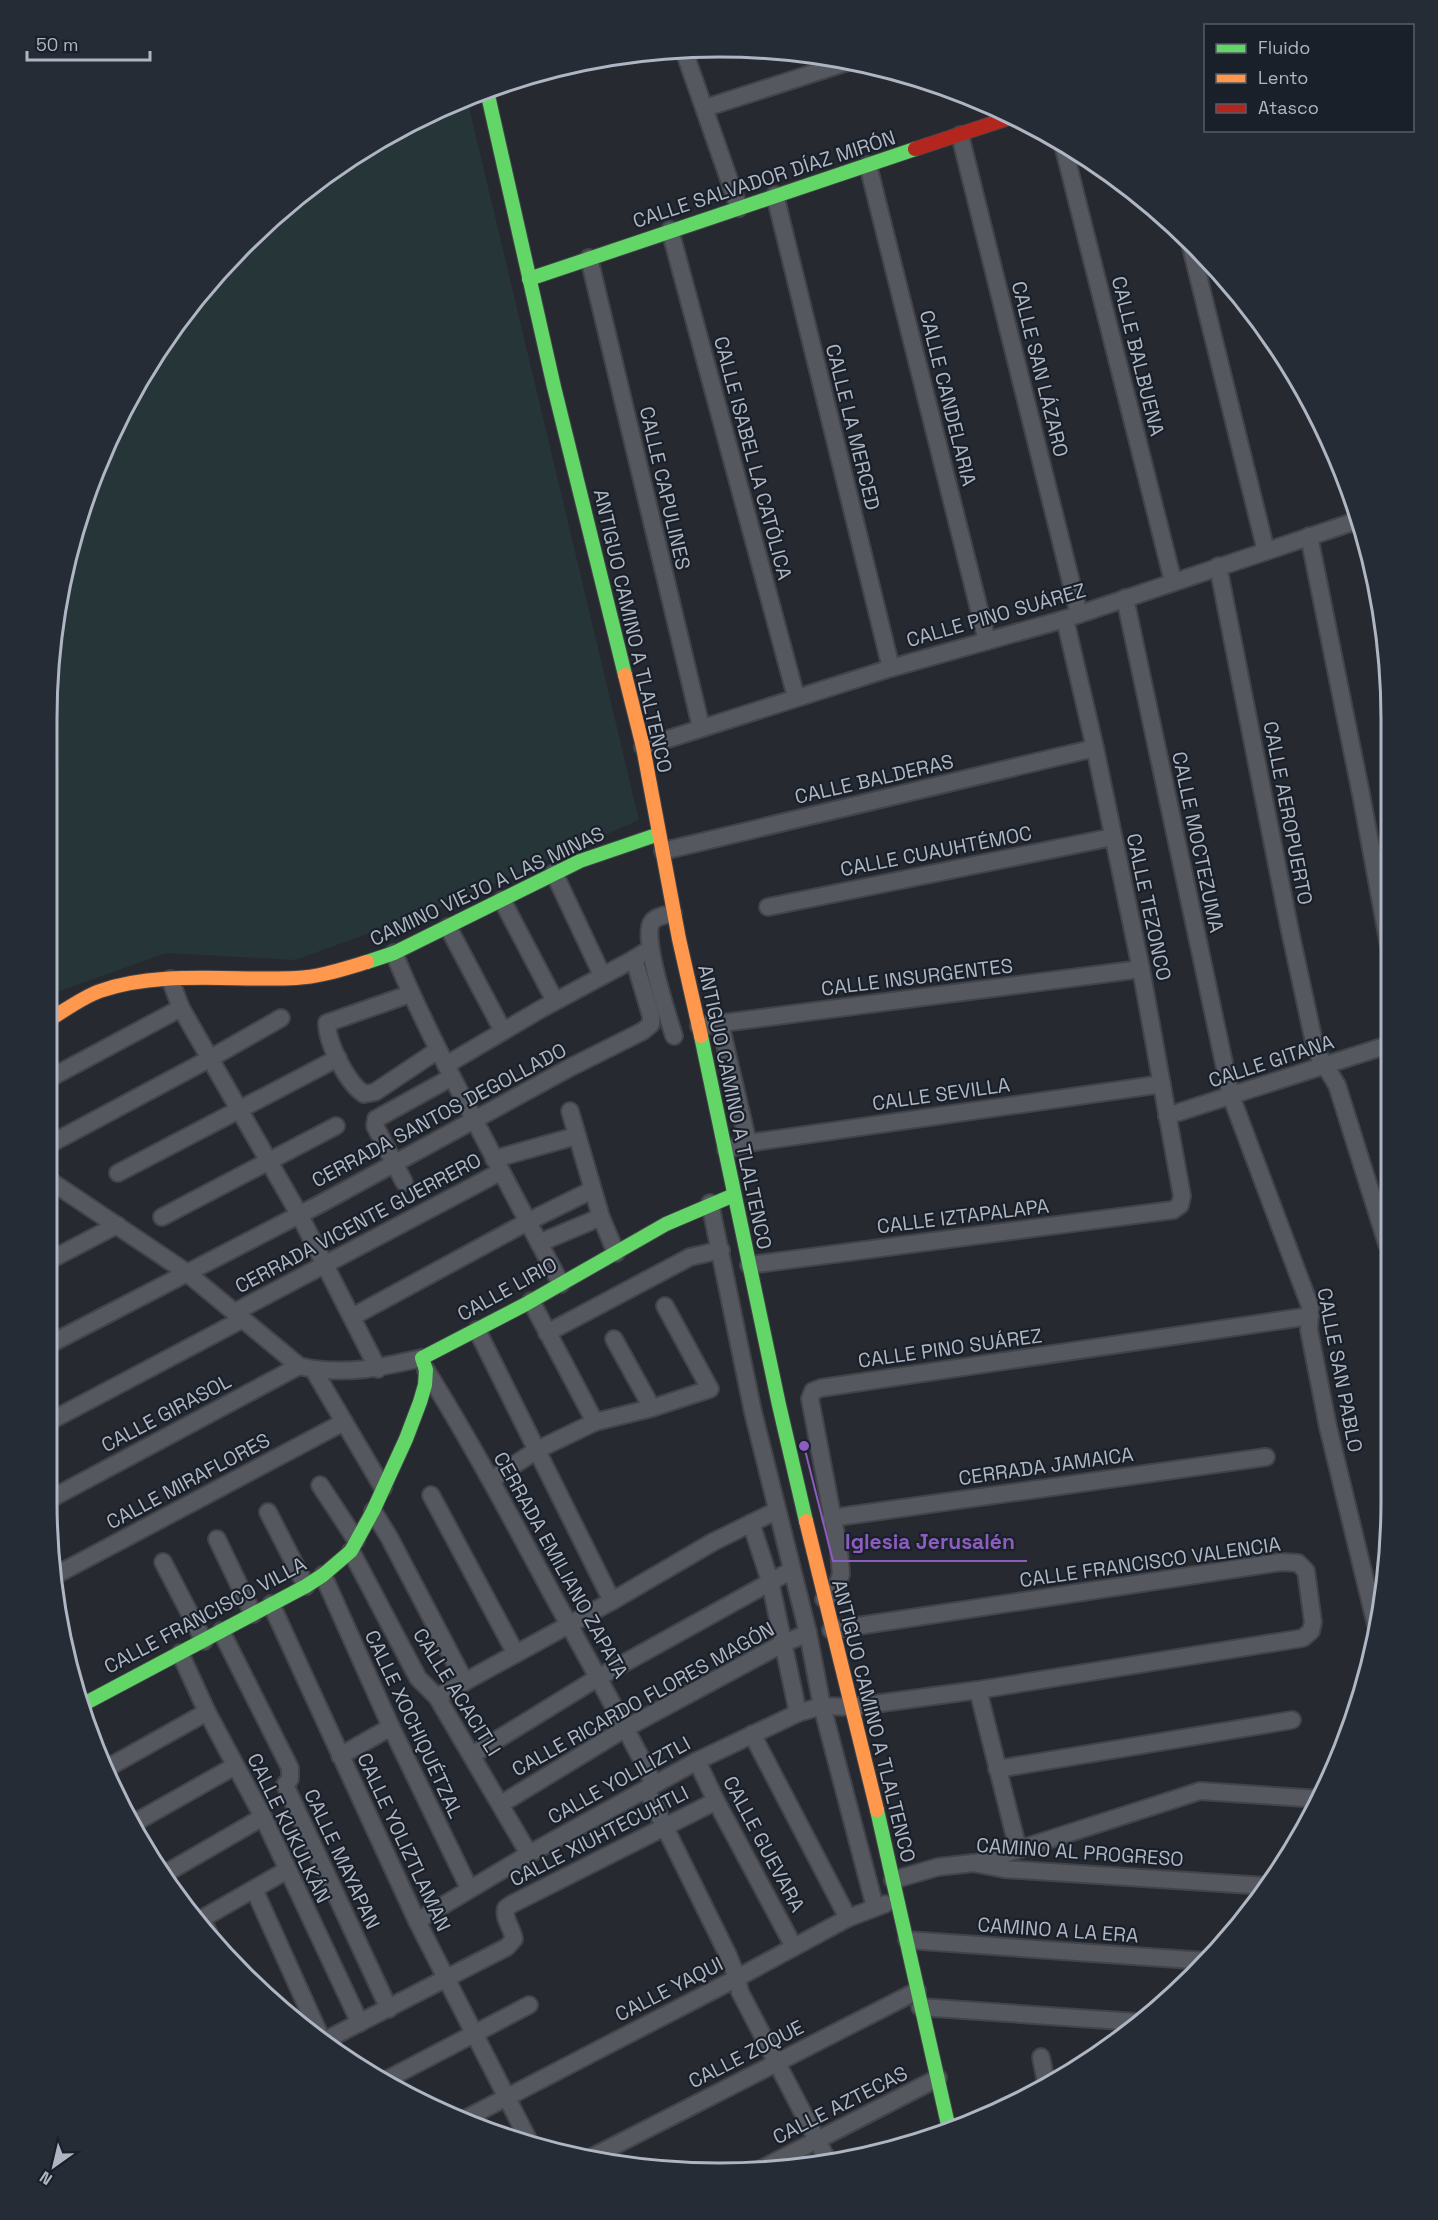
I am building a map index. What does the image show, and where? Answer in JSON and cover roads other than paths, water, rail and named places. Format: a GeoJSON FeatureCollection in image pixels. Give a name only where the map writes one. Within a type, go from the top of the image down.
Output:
{"type":"FeatureCollection","features":[{"type":"Feature","properties":{"kind":"street"},"geometry":{"type":"LineString","coordinates":[[687,58],[739,208]]}},
{"type":"Feature","properties":{"kind":"street"},"geometry":{"type":"LineString","coordinates":[[705,108],[831,67]]}},
{"type":"Feature","properties":{"kind":"street","name":"ANTIGUO CAMINO A TLALTENCO"},"geometry":{"type":"LineString","coordinates":[[489,98],[529,279],[643,747],[674,913],[779,1405],[831,1630],[852,1707],[898,1900],[948,2122]]}},
{"type":"Feature","properties":{"kind":"street","name":"CALLE SALVADOR DÍAZ MIRÓN"},"geometry":{"type":"LineString","coordinates":[[529,279],[960,135],[992,116]]}},
{"type":"Feature","properties":{"kind":"street","name":"CALLE SAN LÁZARO"},"geometry":{"type":"LineString","coordinates":[[960,135],[1072,616]]}},
{"type":"Feature","properties":{"kind":"street","name":"CALLE BALBUENA"},"geometry":{"type":"LineString","coordinates":[[1066,156],[1173,581]]}},
{"type":"Feature","properties":{"kind":"street","name":"CALLE CANDELARIA"},"geometry":{"type":"LineString","coordinates":[[868,165],[987,641]]}},
{"type":"Feature","properties":{"kind":"street","name":"CALLE LA MERCED"},"geometry":{"type":"LineString","coordinates":[[775,195],[891,668]]}},
{"type":"Feature","properties":{"kind":"street","name":"CALLE ISABEL LA CATÓLICA"},"geometry":{"type":"LineString","coordinates":[[670,230],[796,697]]}},
{"type":"Feature","properties":{"kind":"street","name":"CALLE CAPULINES"},"geometry":{"type":"LineString","coordinates":[[589,258],[701,727]]}},
{"type":"Feature","properties":{"kind":"street"},"geometry":{"type":"LineString","coordinates":[[1194,258],[1266,551]]}},
{"type":"Feature","properties":{"kind":"street","name":"CALLE PINO SUÁREZ"},"geometry":{"type":"LineString","coordinates":[[643,747],[796,697],[1072,616],[1351,523]]}},
{"type":"Feature","properties":{"kind":"street"},"geometry":{"type":"LineString","coordinates":[[1309,536],[1381,903]]}},
{"type":"Feature","properties":{"kind":"street","name":"CALLE AEROPUERTO"},"geometry":{"type":"LineString","coordinates":[[1218,566],[1292,942],[1316,1051],[1337,1085],[1381,1225]]}},
{"type":"Feature","properties":{"kind":"street","name":"CALLE MOCTEZUMA"},"geometry":{"type":"LineString","coordinates":[[1125,598],[1231,1096]]}},
{"type":"Feature","properties":{"kind":"street","name":"CALLE TEZONCO"},"geometry":{"type":"LineString","coordinates":[[1072,616],[1095,748],[1141,969],[1182,1196],[1180,1205]]}},
{"type":"Feature","properties":{"kind":"street","name":"CALLE BALDERAS"},"geometry":{"type":"LineString","coordinates":[[663,851],[1095,748]]}},
{"type":"Feature","properties":{"kind":"street","name":"CAMINO VIEJO A LAS MINAS"},"geometry":{"type":"LineString","coordinates":[[57,1015],[99,991],[135,983],[170,979],[254,976],[296,978],[327,974],[394,953],[580,861],[659,834]]}},
{"type":"Feature","properties":{"kind":"street","name":"CALLE CUAUHTÉMOC"},"geometry":{"type":"LineString","coordinates":[[768,907],[1113,837]]}},
{"type":"Feature","properties":{"kind":"street"},"geometry":{"type":"LineString","coordinates":[[554,873],[602,975]]}},
{"type":"Feature","properties":{"kind":"street"},"geometry":{"type":"LineString","coordinates":[[502,900],[555,1001]]}},
{"type":"Feature","properties":{"kind":"street"},"geometry":{"type":"LineString","coordinates":[[674,913],[658,917],[651,922],[648,933],[674,1036]]}},
{"type":"Feature","properties":{"kind":"street"},"geometry":{"type":"LineString","coordinates":[[448,927],[502,1031]]}},
{"type":"Feature","properties":{"kind":"street"},"geometry":{"type":"LineString","coordinates":[[410,994],[327,1023],[327,1032],[338,1058],[356,1089],[364,1094],[375,1092],[445,1064],[650,948]]}},
{"type":"Feature","properties":{"kind":"street"},"geometry":{"type":"LineString","coordinates":[[394,953],[410,994],[445,1064],[561,1284]]}},
{"type":"Feature","properties":{"kind":"street","name":"CERRADA SANTOS DEGOLLADO"},"geometry":{"type":"LineString","coordinates":[[57,1340],[644,1030],[651,1024],[651,1016],[634,959]]}},
{"type":"Feature","properties":{"kind":"street","name":"CALLE INSURGENTES"},"geometry":{"type":"LineString","coordinates":[[699,1026],[1141,969]]}},
{"type":"Feature","properties":{"kind":"street"},"geometry":{"type":"LineString","coordinates":[[170,979],[181,1008],[299,1214],[378,1369]]}},
{"type":"Feature","properties":{"kind":"street"},"geometry":{"type":"LineString","coordinates":[[57,1074],[181,1008]]}},
{"type":"Feature","properties":{"kind":"street"},"geometry":{"type":"LineString","coordinates":[[57,1140],[281,1018]]}},
{"type":"Feature","properties":{"kind":"street"},"geometry":{"type":"LineString","coordinates":[[720,1023],[748,1143]]}},
{"type":"Feature","properties":{"kind":"street","name":"CALLE GITANA"},"geometry":{"type":"LineString","coordinates":[[1167,1116],[1381,1047]]}},
{"type":"Feature","properties":{"kind":"street"},"geometry":{"type":"LineString","coordinates":[[118,1173],[338,1058]]}},
{"type":"Feature","properties":{"kind":"street"},"geometry":{"type":"LineString","coordinates":[[404,1182],[375,1126],[376,1119],[445,1064]]}},
{"type":"Feature","properties":{"kind":"street","name":"CALLE SEVILLA"},"geometry":{"type":"LineString","coordinates":[[726,1150],[748,1143],[1162,1084]]}},
{"type":"Feature","properties":{"kind":"street","name":"CALLE SAN PABLO"},"geometry":{"type":"LineString","coordinates":[[1231,1096],[1310,1306],[1309,1330],[1328,1427],[1372,1607]]}},
{"type":"Feature","properties":{"kind":"street"},"geometry":{"type":"LineString","coordinates":[[570,1111],[592,1190],[616,1253]]}},
{"type":"Feature","properties":{"kind":"street"},"geometry":{"type":"LineString","coordinates":[[162,1218],[336,1126]]}},
{"type":"Feature","properties":{"kind":"street","name":"CERRADA VICENTE GUERRERO"},"geometry":{"type":"LineString","coordinates":[[57,1417],[239,1315],[497,1165],[576,1136]]}},
{"type":"Feature","properties":{"kind":"street"},"geometry":{"type":"LineString","coordinates":[[57,1185],[186,1272],[306,1367],[344,1422],[383,1488]]}},
{"type":"Feature","properties":{"kind":"street"},"geometry":{"type":"LineString","coordinates":[[352,1317],[527,1222],[592,1190]]}},
{"type":"Feature","properties":{"kind":"street","name":"CALLE LIRIO"},"geometry":{"type":"LineString","coordinates":[[306,1367],[356,1372],[424,1364],[477,1330],[662,1225],[710,1203],[734,1195]]}},
{"type":"Feature","properties":{"kind":"street"},"geometry":{"type":"LineString","coordinates":[[710,1203],[776,1511],[808,1633],[822,1706],[875,1907]]}},
{"type":"Feature","properties":{"kind":"street","name":"CALLE IZTAPALAPA"},"geometry":{"type":"LineString","coordinates":[[749,1265],[1173,1210],[1180,1205]]}},
{"type":"Feature","properties":{"kind":"street"},"geometry":{"type":"LineString","coordinates":[[539,1243],[601,1217]]}},
{"type":"Feature","properties":{"kind":"street"},"geometry":{"type":"LineString","coordinates":[[57,1256],[117,1225]]}},
{"type":"Feature","properties":{"kind":"street"},"geometry":{"type":"LineString","coordinates":[[547,1333],[690,1257],[721,1250]]}},
{"type":"Feature","properties":{"kind":"street"},"geometry":{"type":"LineString","coordinates":[[531,1301],[595,1422]]}},
{"type":"Feature","properties":{"kind":"street"},"geometry":{"type":"LineString","coordinates":[[491,1480],[537,1450],[595,1422],[652,1408],[710,1389],[665,1306]]}},
{"type":"Feature","properties":{"kind":"street","name":"CALLE PINO SUÁREZ"},"geometry":{"type":"LineString","coordinates":[[824,1599],[835,1592],[841,1574],[839,1551],[810,1399],[813,1391],[1310,1316]]}},
{"type":"Feature","properties":{"kind":"street"},"geometry":{"type":"LineString","coordinates":[[477,1330],[612,1601]]}},
{"type":"Feature","properties":{"kind":"street"},"geometry":{"type":"LineString","coordinates":[[614,1339],[652,1408]]}},
{"type":"Feature","properties":{"kind":"street","name":"CERRADA EMILIANO ZAPATA"},"geometry":{"type":"LineString","coordinates":[[424,1364],[491,1480],[626,1728],[665,1828],[728,1955],[740,1992],[824,2154]]}},
{"type":"Feature","properties":{"kind":"street","name":"CALLE FRANCISCO VILLA"},"geometry":{"type":"LineString","coordinates":[[88,1702],[306,1586],[324,1575],[354,1546],[373,1511],[420,1402],[425,1385],[424,1364]]}},
{"type":"Feature","properties":{"kind":"street","name":"CALLE GIRASOL"},"geometry":{"type":"LineString","coordinates":[[57,1495],[306,1367]]}},
{"type":"Feature","properties":{"kind":"street","name":"CALLE MIRAFLORES"},"geometry":{"type":"LineString","coordinates":[[61,1572],[344,1422]]}},
{"type":"Feature","properties":{"kind":"street","name":"CERRADA JAMAICA"},"geometry":{"type":"LineString","coordinates":[[831,1518],[1266,1456]]}},
{"type":"Feature","properties":{"kind":"street","name":"CALLE ACACITLI"},"geometry":{"type":"LineString","coordinates":[[320,1485],[354,1546],[418,1678],[438,1696],[530,1854]]}},
{"type":"Feature","properties":{"kind":"street"},"geometry":{"type":"LineString","coordinates":[[431,1495],[516,1654]]}},
{"type":"Feature","properties":{"kind":"street"},"geometry":{"type":"LineString","coordinates":[[373,1511],[465,1682]]}},
{"type":"Feature","properties":{"kind":"street"},"geometry":{"type":"LineString","coordinates":[[438,1696],[612,1601],[713,1542],[776,1511]]}},
{"type":"Feature","properties":{"kind":"street"},"geometry":{"type":"LineString","coordinates":[[268,1512],[306,1586]]}},
{"type":"Feature","properties":{"kind":"street"},"geometry":{"type":"LineString","coordinates":[[751,1523],[770,1581],[798,1713]]}},
{"type":"Feature","properties":{"kind":"street"},"geometry":{"type":"LineString","coordinates":[[217,1539],[253,1614]]}},
{"type":"Feature","properties":{"kind":"street"},"geometry":{"type":"LineString","coordinates":[[163,1562],[204,1641]]}},
{"type":"Feature","properties":{"kind":"street","name":"CALLE FRANCISCO VALENCIA"},"geometry":{"type":"LineString","coordinates":[[831,1630],[1281,1562],[1298,1563],[1306,1571],[1313,1622],[1311,1631],[1303,1638],[978,1690],[852,1707]]}},
{"type":"Feature","properties":{"kind":"street"},"geometry":{"type":"LineString","coordinates":[[472,1755],[599,1677],[792,1570]]}},
{"type":"Feature","properties":{"kind":"street","name":"CALLE XOCHIQUÉTZAL"},"geometry":{"type":"LineString","coordinates":[[324,1575],[391,1727],[469,1888]]}},
{"type":"Feature","properties":{"kind":"street","name":"CALLE YOLIZTLAMAN"},"geometry":{"type":"LineString","coordinates":[[271,1604],[417,1921],[525,2134]]}},
{"type":"Feature","properties":{"kind":"street","name":"CALLE MAYAPAN"},"geometry":{"type":"LineString","coordinates":[[221,1631],[290,1768],[290,1779],[285,1785],[389,2009]]}},
{"type":"Feature","properties":{"kind":"street","name":"CALLE RICARDO FLORES MAGÓN"},"geometry":{"type":"LineString","coordinates":[[501,1804],[626,1728],[783,1644],[808,1633]]}},
{"type":"Feature","properties":{"kind":"street","name":"CALLE KUKULKÁN"},"geometry":{"type":"LineString","coordinates":[[180,1653],[207,1712],[263,1817],[360,2023]]}},
{"type":"Feature","properties":{"kind":"street"},"geometry":{"type":"LineString","coordinates":[[978,1690],[1018,1849]]}},
{"type":"Feature","properties":{"kind":"street","name":"CALLE YOLILIZTLI"},"geometry":{"type":"LineString","coordinates":[[417,1921],[469,1888],[697,1761],[798,1713],[822,1706],[852,1707]]}},
{"type":"Feature","properties":{"kind":"street"},"geometry":{"type":"LineString","coordinates":[[112,1765],[207,1712]]}},
{"type":"Feature","properties":{"kind":"street"},"geometry":{"type":"LineString","coordinates":[[997,1769],[1292,1720]]}},
{"type":"Feature","properties":{"kind":"street"},"geometry":{"type":"LineString","coordinates":[[340,1756],[391,1727]]}},
{"type":"Feature","properties":{"kind":"street"},"geometry":{"type":"LineString","coordinates":[[752,1734],[848,1918]]}},
{"type":"Feature","properties":{"kind":"street","name":"CALLE GUEVARA"},"geometry":{"type":"LineString","coordinates":[[697,1761],[794,1947]]}},
{"type":"Feature","properties":{"kind":"street"},"geometry":{"type":"LineString","coordinates":[[139,1820],[235,1766]]}},
{"type":"Feature","properties":{"kind":"street"},"geometry":{"type":"LineString","coordinates":[[973,1863],[1200,1791],[1311,1798]]}},
{"type":"Feature","properties":{"kind":"street","name":"CALLE XIUHTECUHTLI"},"geometry":{"type":"LineString","coordinates":[[446,1979],[507,1947],[514,1939],[513,1931],[504,1915],[506,1908],[512,1904],[716,1801]]}},
{"type":"Feature","properties":{"kind":"street"},"geometry":{"type":"LineString","coordinates":[[170,1871],[263,1817]]}},
{"type":"Feature","properties":{"kind":"street","name":"CAMINO AL PROGRESO"},"geometry":{"type":"LineString","coordinates":[[893,1880],[938,1867],[973,1863],[1004,1869],[1257,1885]]}},
{"type":"Feature","properties":{"kind":"street"},"geometry":{"type":"LineString","coordinates":[[205,1917],[287,1870]]}},
{"type":"Feature","properties":{"kind":"street"},"geometry":{"type":"LineString","coordinates":[[254,1889],[316,2026]]}},
{"type":"Feature","properties":{"kind":"street","name":"CALLE YAQUI"},"geometry":{"type":"LineString","coordinates":[[472,2115],[848,1918],[898,1900]]}},
{"type":"Feature","properties":{"kind":"street","name":"CAMINO A LA ERA"},"geometry":{"type":"LineString","coordinates":[[907,1940],[1195,1960]]}},
{"type":"Feature","properties":{"kind":"street"},"geometry":{"type":"LineString","coordinates":[[332,2037],[446,1979]]}},
{"type":"Feature","properties":{"kind":"street"},"geometry":{"type":"LineString","coordinates":[[919,1999],[1128,2021]]}},
{"type":"Feature","properties":{"kind":"street","name":"CALLE ZOQUE"},"geometry":{"type":"LineString","coordinates":[[602,2152],[775,2062],[919,1999]]}},
{"type":"Feature","properties":{"kind":"street"},"geometry":{"type":"LineString","coordinates":[[392,2076],[474,2032],[530,2005]]}},
{"type":"Feature","properties":{"kind":"street"},"geometry":{"type":"LineString","coordinates":[[1041,2057],[1045,2077]]}},
{"type":"Feature","properties":{"kind":"street","name":"CALLE AZTECAS"},"geometry":{"type":"LineString","coordinates":[[778,2160],[938,2078]]}},
{"type":"Feature","properties":{"kind":"place","name":"Iglesia Jerusalén"},"geometry":{"type":"Point","coordinates":[804,1446]}}]}
